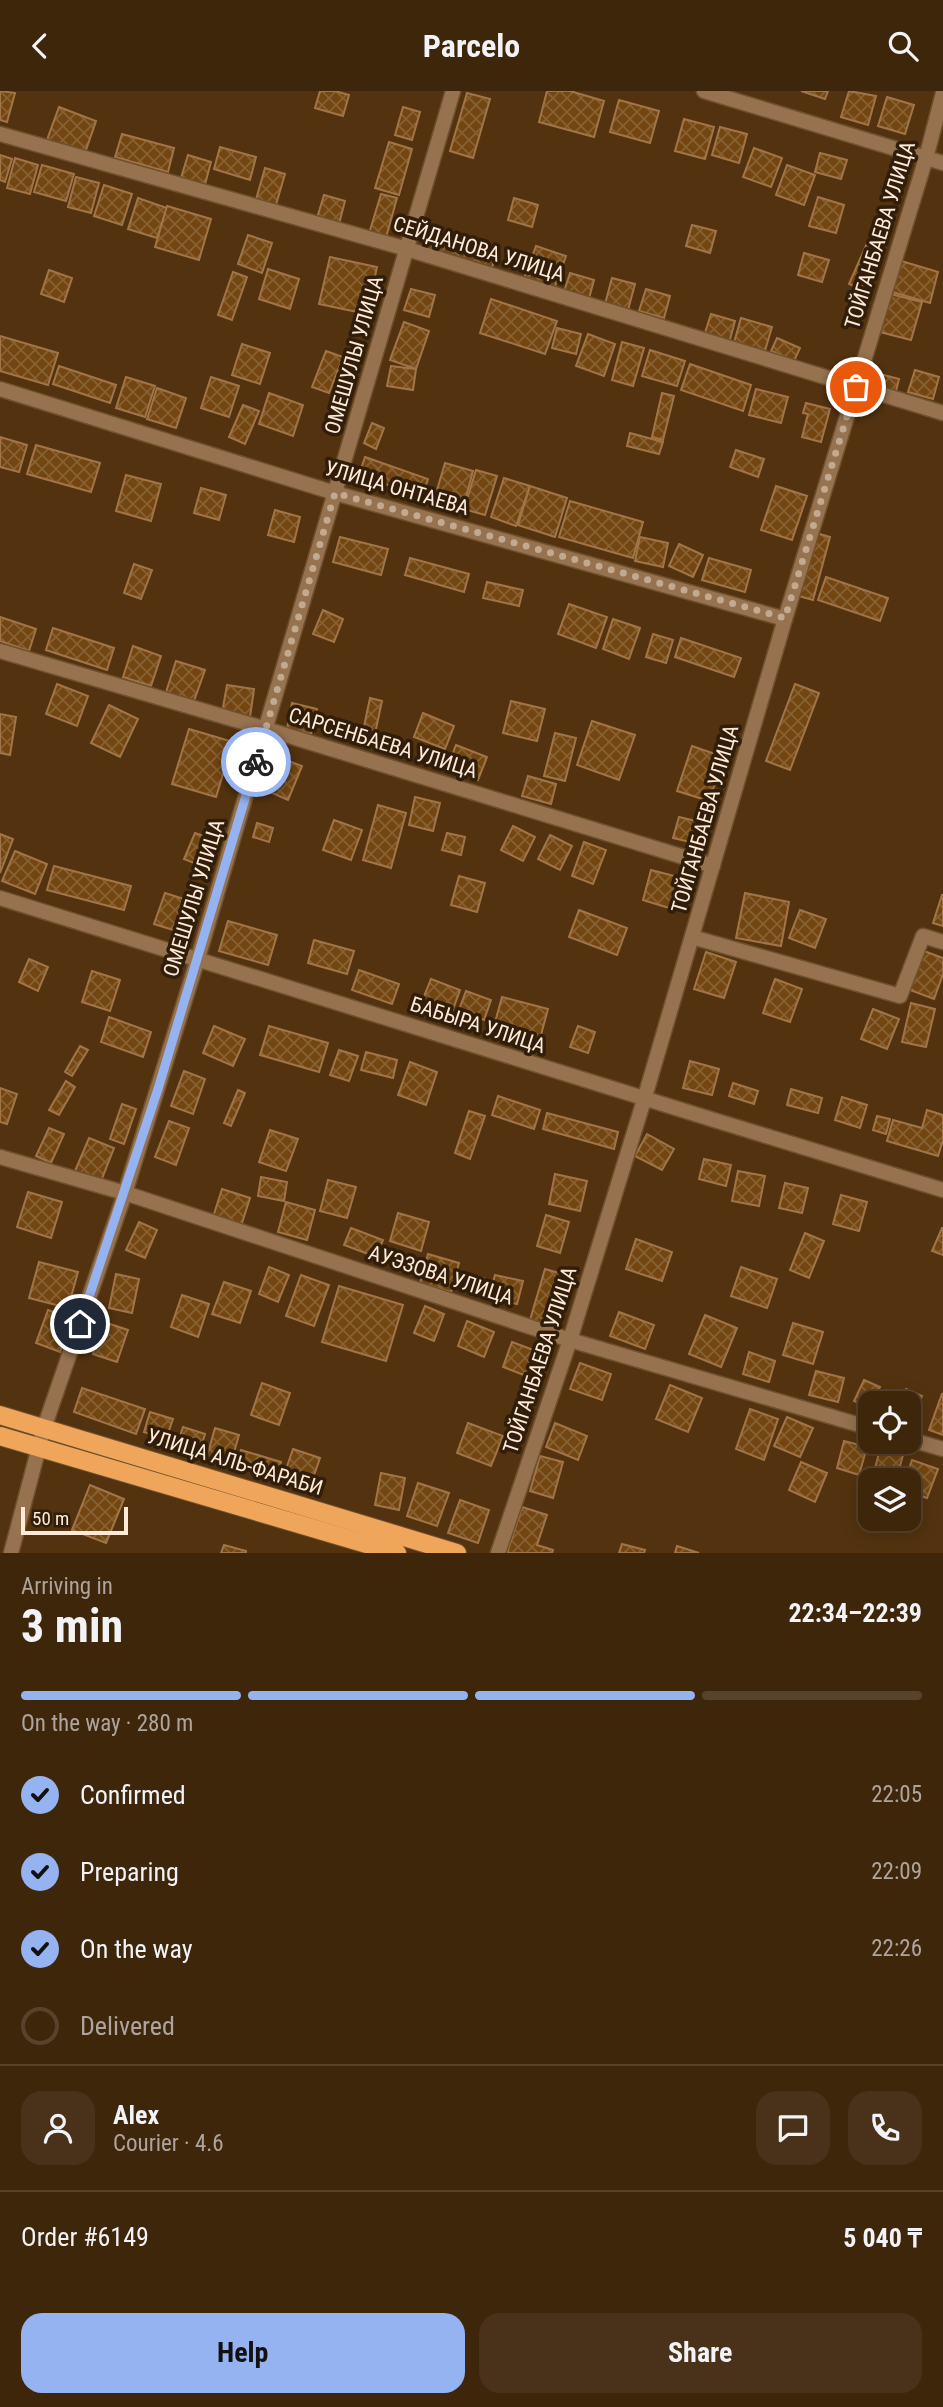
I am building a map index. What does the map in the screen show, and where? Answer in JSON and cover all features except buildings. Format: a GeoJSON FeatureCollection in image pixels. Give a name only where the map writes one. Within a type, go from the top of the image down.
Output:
{"type":"FeatureCollection","features":[{"type":"Feature","properties":{"kind":"main road","name":"УЛИЦА АЛЬ-ФАРАБИ"},"geometry":{"type":"LineString","coordinates":[[0,1415],[457,1553]]}},
{"type":"Feature","properties":{"kind":"main road","name":"УЛИЦА АЛЬ-ФАРАБИ"},"geometry":{"type":"LineString","coordinates":[[0,1436],[397,1553]]}},
{"type":"Feature","properties":{"kind":"street","name":"ОМЕШУЛЫ УЛИЦА"},"geometry":{"type":"LineString","coordinates":[[11,1553],[44,1429],[125,1193],[198,958],[453,91]]}},
{"type":"Feature","properties":{"kind":"street"},"geometry":{"type":"LineString","coordinates":[[704,91],[943,163]]}},
{"type":"Feature","properties":{"kind":"street","name":"ТОЙГАНБАЕВА УЛИЦА"},"geometry":{"type":"LineString","coordinates":[[498,1553],[570,1340],[644,1100],[785,618],[926,158],[943,93]]}},
{"type":"Feature","properties":{"kind":"street","name":"СЕЙДАНОВА УЛИЦА"},"geometry":{"type":"LineString","coordinates":[[0,134],[407,249],[943,413]]}},
{"type":"Feature","properties":{"kind":"street","name":"УЛИЦА ОНТАЕВА"},"geometry":{"type":"LineString","coordinates":[[0,389],[335,493],[785,618]]}},
{"type":"Feature","properties":{"kind":"street","name":"САРСЕНБАЕВА УЛИЦА"},"geometry":{"type":"LineString","coordinates":[[0,651],[266,729],[713,866]]}},
{"type":"Feature","properties":{"kind":"street","name":"БАБЫРА УЛИЦА"},"geometry":{"type":"LineString","coordinates":[[0,898],[644,1100],[943,1190]]}},
{"type":"Feature","properties":{"kind":"street"},"geometry":{"type":"LineString","coordinates":[[692,936],[900,996],[923,936],[943,941]]}},
{"type":"Feature","properties":{"kind":"street","name":"АУЭЗОВА УЛИЦА"},"geometry":{"type":"LineString","coordinates":[[0,1157],[125,1193],[570,1340],[858,1424]]}},
{"type":"Feature","properties":{"kind":"street"},"geometry":{"type":"LineString","coordinates":[[921,1443],[943,1449]]}},
{"type":"Feature","properties":{"kind":"way so far"},"geometry":{"type":"LineString","coordinates":[[256,762],[335,493],[785,618],[856,387]]}},
{"type":"Feature","properties":{"kind":"route"},"geometry":{"type":"LineString","coordinates":[[80,1324],[158,1089],[256,762]]}}]}
